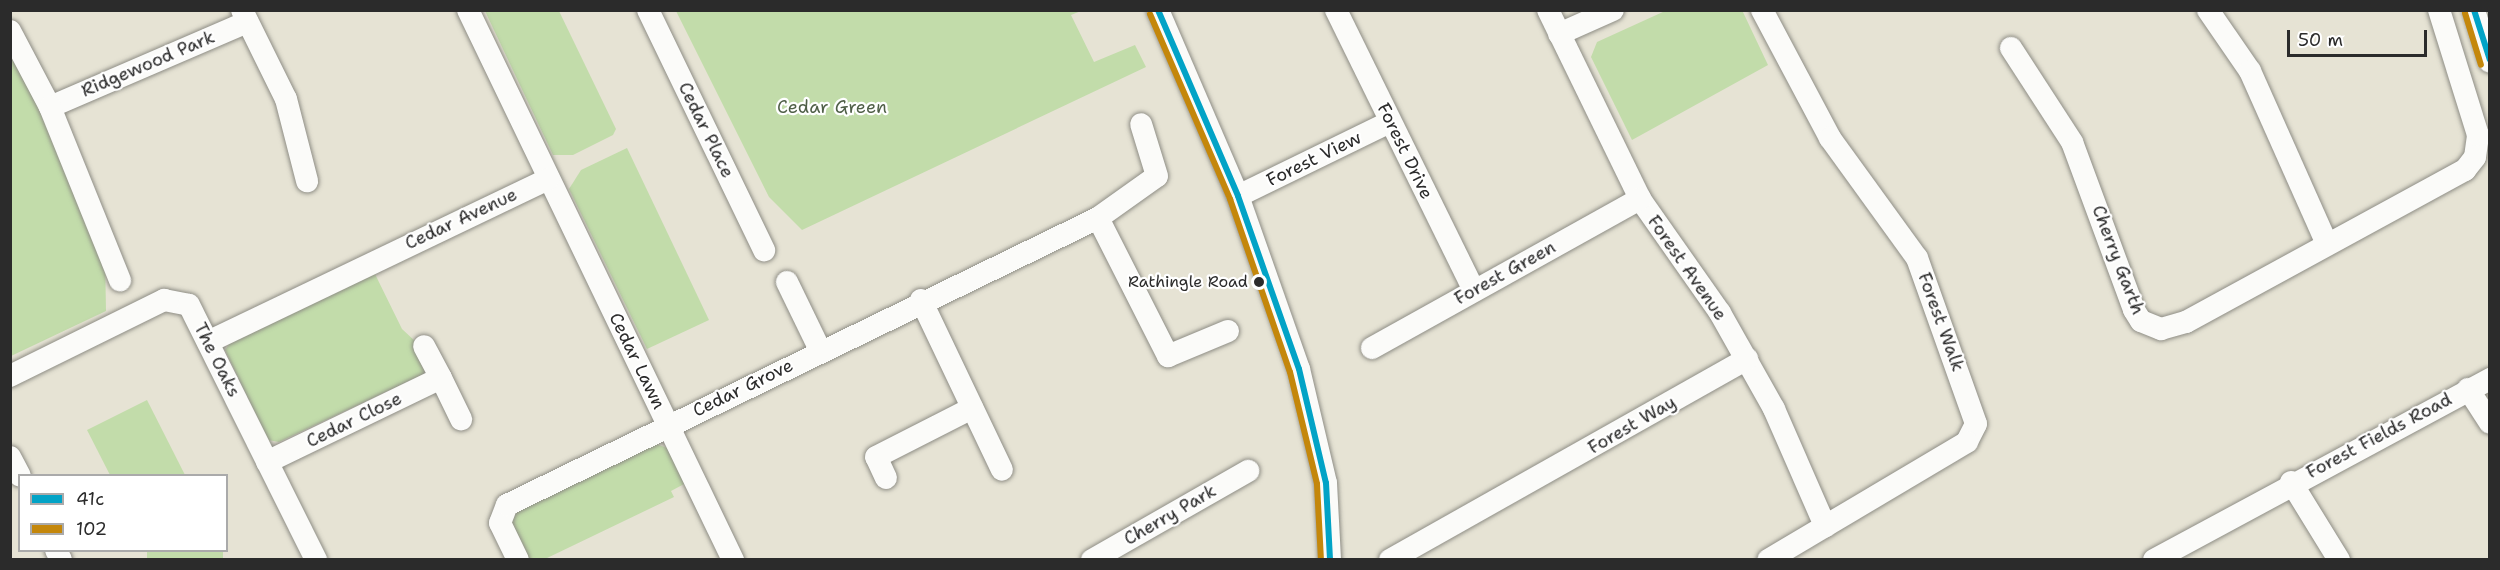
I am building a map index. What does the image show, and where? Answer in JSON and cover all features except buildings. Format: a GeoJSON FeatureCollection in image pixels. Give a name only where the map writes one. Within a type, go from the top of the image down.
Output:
{"type":"FeatureCollection","features":[{"type":"Feature","properties":{"kind":"street"},"geometry":{"type":"LineString","coordinates":[[468,10],[548,179]]}},
{"type":"Feature","properties":{"kind":"street","name":"Cedar Place"},"geometry":{"type":"LineString","coordinates":[[648,10],[764,250]]}},
{"type":"Feature","properties":{"kind":"street"},"geometry":{"type":"LineString","coordinates":[[1158,10],[1238,196],[1318,440],[1330,560]]}},
{"type":"Feature","properties":{"kind":"street","name":"Forest Drive"},"geometry":{"type":"LineString","coordinates":[[1336,10],[1474,290]]}},
{"type":"Feature","properties":{"kind":"street","name":"Forest Avenue"},"geometry":{"type":"LineString","coordinates":[[1548,10],[1640,199],[1689,264],[1747,359],[1825,526]]}},
{"type":"Feature","properties":{"kind":"street"},"geometry":{"type":"LineString","coordinates":[[1559,34],[1613,10]]}},
{"type":"Feature","properties":{"kind":"street","name":"Forest Walk"},"geometry":{"type":"LineString","coordinates":[[1762,10],[1830,138],[1917,258],[1976,424],[1967,442],[1768,560]]}},
{"type":"Feature","properties":{"kind":"street"},"geometry":{"type":"LineString","coordinates":[[2208,10],[2250,71],[2327,244]]}},
{"type":"Feature","properties":{"kind":"street","name":"Cherry Garth"},"geometry":{"type":"LineString","coordinates":[[2011,48],[2072,142],[2141,321],[2161,329],[2183,323],[2454,178],[2475,157],[2478,135],[2439,10]]}},
{"type":"Feature","properties":{"kind":"street"},"geometry":{"type":"LineString","coordinates":[[2474,10],[2490,62]]}},
{"type":"Feature","properties":{"kind":"street","name":"Ridgewood Park"},"geometry":{"type":"LineString","coordinates":[[50,107],[244,16],[286,99],[307,181]]}},
{"type":"Feature","properties":{"kind":"street"},"geometry":{"type":"LineString","coordinates":[[10,31],[50,107],[120,280]]}},
{"type":"Feature","properties":{"kind":"street","name":"Forest View"},"geometry":{"type":"LineString","coordinates":[[1238,196],[1390,122]]}},
{"type":"Feature","properties":{"kind":"street","name":"Cedar Grove"},"geometry":{"type":"LineString","coordinates":[[668,425],[921,300],[1098,218],[1157,176],[1141,124]]}},
{"type":"Feature","properties":{"kind":"street","name":"Cedar Avenue"},"geometry":{"type":"LineString","coordinates":[[208,342],[548,179]]}},
{"type":"Feature","properties":{"kind":"street","name":"Cedar Lawn"},"geometry":{"type":"LineString","coordinates":[[518,560],[500,522],[507,505],[668,425],[548,179]]}},
{"type":"Feature","properties":{"kind":"street","name":"Forest Green"},"geometry":{"type":"LineString","coordinates":[[1372,348],[1640,199]]}},
{"type":"Feature","properties":{"kind":"street"},"geometry":{"type":"LineString","coordinates":[[1098,218],[1168,356],[1228,331]]}},
{"type":"Feature","properties":{"kind":"street"},"geometry":{"type":"LineString","coordinates":[[787,282],[820,350]]}},
{"type":"Feature","properties":{"kind":"street","name":"The Oaks"},"geometry":{"type":"LineString","coordinates":[[10,376],[164,300],[189,305],[316,560]]}},
{"type":"Feature","properties":{"kind":"street"},"geometry":{"type":"LineString","coordinates":[[921,300],[1002,470]]}},
{"type":"Feature","properties":{"kind":"street"},"geometry":{"type":"LineString","coordinates":[[424,346],[461,419]]}},
{"type":"Feature","properties":{"kind":"street","name":"Forest Way"},"geometry":{"type":"LineString","coordinates":[[1390,560],[1747,359]]}},
{"type":"Feature","properties":{"kind":"street","name":"Cedar Close"},"geometry":{"type":"LineString","coordinates":[[267,462],[441,378]]}},
{"type":"Feature","properties":{"kind":"street","name":"Forest Fields Road"},"geometry":{"type":"LineString","coordinates":[[2154,560],[2291,483],[2490,379]]}},
{"type":"Feature","properties":{"kind":"street","name":"Forest Fields Road"},"geometry":{"type":"LineString","coordinates":[[2468,389],[2490,423]]}},
{"type":"Feature","properties":{"kind":"street"},"geometry":{"type":"LineString","coordinates":[[886,478],[876,457],[972,408]]}},
{"type":"Feature","properties":{"kind":"street"},"geometry":{"type":"LineString","coordinates":[[668,425],[733,560]]}},
{"type":"Feature","properties":{"kind":"street"},"geometry":{"type":"LineString","coordinates":[[10,457],[19,474]]}},
{"type":"Feature","properties":{"kind":"street","name":"Cherry Park"},"geometry":{"type":"LineString","coordinates":[[1092,560],[1248,471]]}},
{"type":"Feature","properties":{"kind":"street","name":"Forest Fields Road"},"geometry":{"type":"LineString","coordinates":[[2291,483],[2339,560]]}},
{"type":"Feature","properties":{"kind":"green space"},"geometry":{"type":"Polygon","coordinates":[[[1742,10],[1768,65],[1632,140],[1591,57],[1597,42],[1665,11],[1742,10]]]}},
{"type":"Feature","properties":{"kind":"green space"},"geometry":{"type":"Polygon","coordinates":[[[485,11],[559,11],[616,129],[613,135],[573,155],[553,155],[485,11]]]}},
{"type":"Feature","properties":{"kind":"green space","name":"Cedar Green"},"geometry":{"type":"Polygon","coordinates":[[[676,11],[1081,11],[1071,15],[1094,62],[1135,45],[1146,67],[802,230],[769,197],[676,11]]]}},
{"type":"Feature","properties":{"kind":"green space"},"geometry":{"type":"Polygon","coordinates":[[[10,46],[105,256],[106,311],[11,356],[10,46]]]}},
{"type":"Feature","properties":{"kind":"green space"},"geometry":{"type":"Polygon","coordinates":[[[627,148],[709,320],[647,349],[569,189],[581,170],[627,148]]]}},
{"type":"Feature","properties":{"kind":"green space"},"geometry":{"type":"Polygon","coordinates":[[[374,272],[402,329],[416,342],[426,365],[424,374],[279,442],[268,440],[225,350],[233,339],[374,272]]]}},
{"type":"Feature","properties":{"kind":"green space"},"geometry":{"type":"Polygon","coordinates":[[[147,400],[184,474],[109,474],[87,430],[147,400]]]}},
{"type":"Feature","properties":{"kind":"green space"},"geometry":{"type":"Polygon","coordinates":[[[656,444],[670,449],[686,483],[671,491],[674,497],[545,559],[529,559],[512,523],[516,512],[656,444]]]}},
{"type":"Feature","properties":{"kind":"green space"},"geometry":{"type":"Polygon","coordinates":[[[147,552],[223,552],[223,560],[147,560],[147,552]]]}},
{"type":"Feature","properties":{"kind":"transit line","name":"41c"},"geometry":{"type":"LineString","coordinates":[[1158,10],[1238,196],[1299,369],[1326,483],[1330,560]]}},
{"type":"Feature","properties":{"kind":"transit line","name":"41c"},"geometry":{"type":"LineString","coordinates":[[2474,10],[2490,60]]}},
{"type":"Feature","properties":{"kind":"transit line","name":"102"},"geometry":{"type":"LineString","coordinates":[[2465,13],[2481,65]]}},
{"type":"Feature","properties":{"kind":"transit line","name":"102"},"geometry":{"type":"LineString","coordinates":[[1150,14],[1230,199],[1290,372],[1317,484],[1321,560]]}},
{"type":"Feature","properties":{"kind":"place","name":"Rathingle Road"},"geometry":{"type":"Point","coordinates":[1259,282]}}]}
